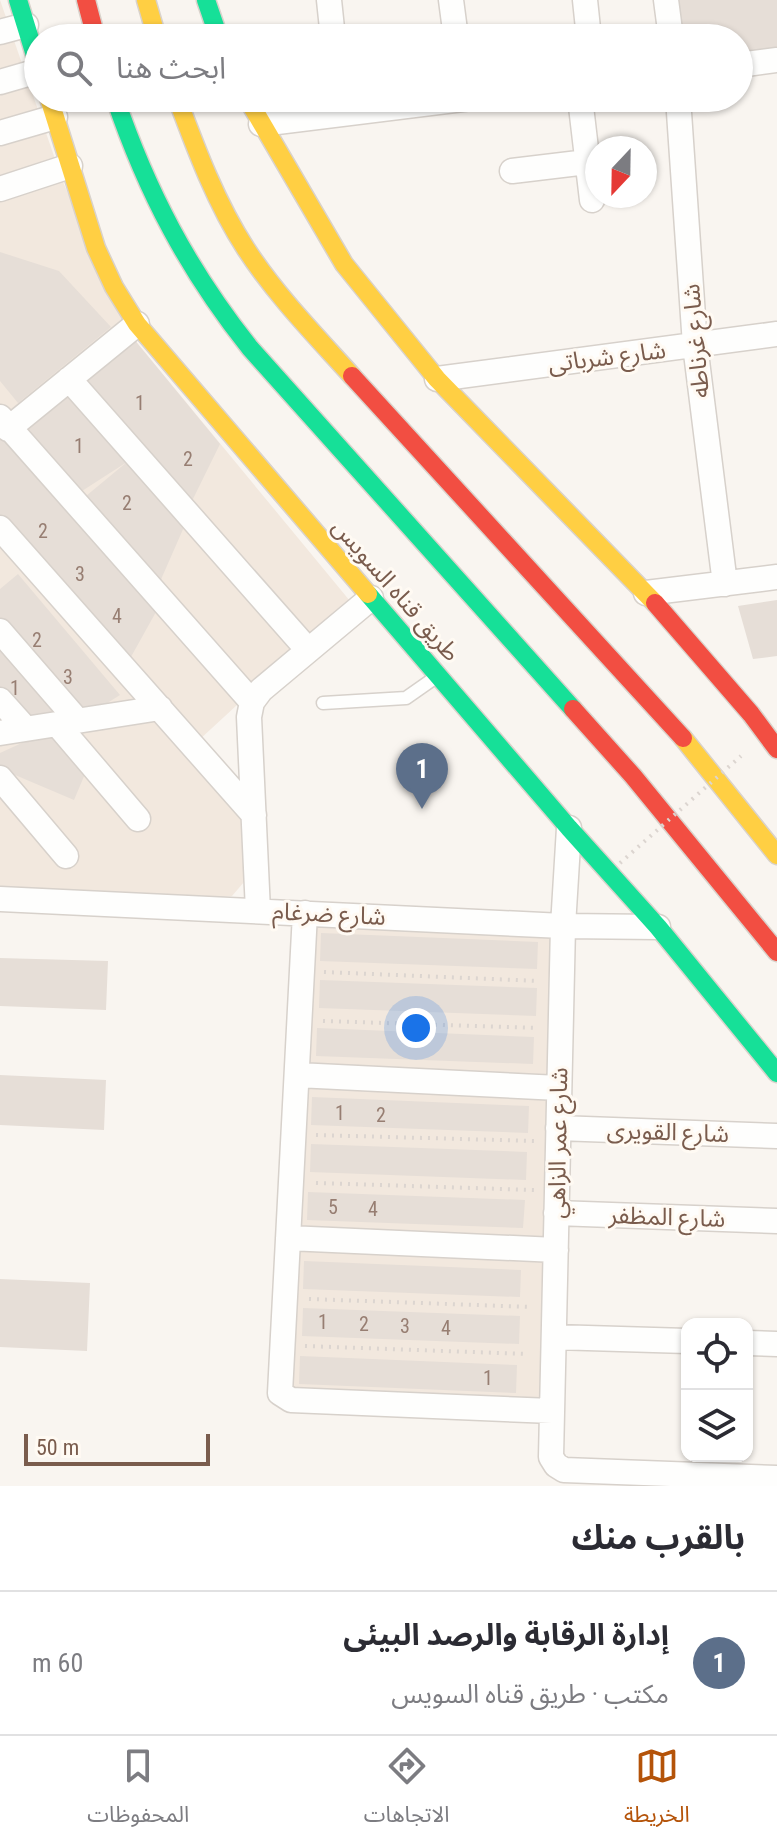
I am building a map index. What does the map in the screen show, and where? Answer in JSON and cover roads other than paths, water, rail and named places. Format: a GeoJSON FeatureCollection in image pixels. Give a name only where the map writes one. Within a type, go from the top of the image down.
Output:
{"type":"FeatureCollection","features":[{"type":"Feature","properties":{"kind":"main road"},"geometry":{"type":"LineString","coordinates":[[18,0],[26,24]]}},
{"type":"Feature","properties":{"kind":"main road"},"geometry":{"type":"LineString","coordinates":[[86,0],[92,24]]}},
{"type":"Feature","properties":{"kind":"main road"},"geometry":{"type":"LineString","coordinates":[[146,0],[153,24]]}},
{"type":"Feature","properties":{"kind":"main road"},"geometry":{"type":"LineString","coordinates":[[206,0],[214,24]]}},
{"type":"Feature","properties":{"kind":"main road","name":"طريق قناه السويس"},"geometry":{"type":"LineString","coordinates":[[54,112],[96,248],[114,287],[137,324],[569,828],[658,927],[777,1073]]}},
{"type":"Feature","properties":{"kind":"main road"},"geometry":{"type":"LineString","coordinates":[[121,112],[151,189],[177,239],[205,289],[250,348],[633,776],[777,952]]}},
{"type":"Feature","properties":{"kind":"main road"},"geometry":{"type":"LineString","coordinates":[[182,112],[203,167],[245,248],[295,314],[678,731],[777,855]]}},
{"type":"Feature","properties":{"kind":"main road"},"geometry":{"type":"LineString","coordinates":[[255,112],[344,264],[437,379],[646,593],[751,714],[777,749]]}},
{"type":"Feature","properties":{"kind":"street"},"geometry":{"type":"LineString","coordinates":[[329,0],[332,24]]}},
{"type":"Feature","properties":{"kind":"street"},"geometry":{"type":"LineString","coordinates":[[451,0],[454,24]]}},
{"type":"Feature","properties":{"kind":"street"},"geometry":{"type":"LineString","coordinates":[[585,0],[588,24]]}},
{"type":"Feature","properties":{"kind":"street"},"geometry":{"type":"LineString","coordinates":[[666,0],[669,24]]}},
{"type":"Feature","properties":{"kind":"street"},"geometry":{"type":"LineString","coordinates":[[0,32],[24,26]]}},
{"type":"Feature","properties":{"kind":"street"},"geometry":{"type":"LineString","coordinates":[[753,63],[777,60]]}},
{"type":"Feature","properties":{"kind":"street"},"geometry":{"type":"LineString","coordinates":[[0,82],[24,73]]}},
{"type":"Feature","properties":{"kind":"street"},"geometry":{"type":"LineString","coordinates":[[0,133],[42,112]]}},
{"type":"Feature","properties":{"kind":"street"},"geometry":{"type":"LineString","coordinates":[[261,124],[314,112]]}},
{"type":"Feature","properties":{"kind":"street"},"geometry":{"type":"LineString","coordinates":[[582,112],[585,144]]}},
{"type":"Feature","properties":{"kind":"street","name":"شارع غرناطه"},"geometry":{"type":"LineString","coordinates":[[679,112],[695,345],[725,584]]}},
{"type":"Feature","properties":{"kind":"street"},"geometry":{"type":"LineString","coordinates":[[512,171],[585,162]]}},
{"type":"Feature","properties":{"kind":"street"},"geometry":{"type":"LineString","coordinates":[[0,189],[70,166]]}},
{"type":"Feature","properties":{"kind":"street"},"geometry":{"type":"LineString","coordinates":[[137,324],[69,379],[4,423],[252,702]]}},
{"type":"Feature","properties":{"kind":"street","name":"شارع شرباتى"},"geometry":{"type":"LineString","coordinates":[[437,379],[777,334]]}},
{"type":"Feature","properties":{"kind":"street"},"geometry":{"type":"LineString","coordinates":[[69,379],[308,650]]}},
{"type":"Feature","properties":{"kind":"street"},"geometry":{"type":"LineString","coordinates":[[0,528],[254,815]]}},
{"type":"Feature","properties":{"kind":"street"},"geometry":{"type":"LineString","coordinates":[[646,593],[777,577]]}},
{"type":"Feature","properties":{"kind":"street"},"geometry":{"type":"LineString","coordinates":[[258,911],[249,717],[252,702],[261,690],[371,598]]}},
{"type":"Feature","properties":{"kind":"street"},"geometry":{"type":"LineString","coordinates":[[0,631],[138,819]]}},
{"type":"Feature","properties":{"kind":"street"},"geometry":{"type":"LineString","coordinates":[[0,700],[26,729]]}},
{"type":"Feature","properties":{"kind":"street"},"geometry":{"type":"LineString","coordinates":[[0,733],[160,708]]}},
{"type":"Feature","properties":{"kind":"street"},"geometry":{"type":"LineString","coordinates":[[0,778],[66,856]]}},
{"type":"Feature","properties":{"kind":"street","name":"شارع عمر الزاهي"},"geometry":{"type":"LineString","coordinates":[[569,828],[563,926],[551,1457],[564,1470],[777,1478]]}},
{"type":"Feature","properties":{"kind":"street","name":"شارع ضرغام"},"geometry":{"type":"LineString","coordinates":[[0,899],[563,926],[658,927]]}},
{"type":"Feature","properties":{"kind":"street"},"geometry":{"type":"LineString","coordinates":[[305,913],[280,1393],[291,1400],[552,1411]]}},
{"type":"Feature","properties":{"kind":"street"},"geometry":{"type":"LineString","coordinates":[[297,1075],[559,1088]]}},
{"type":"Feature","properties":{"kind":"street","name":"شارع القويرى"},"geometry":{"type":"LineString","coordinates":[[558,1135],[777,1136]]}},
{"type":"Feature","properties":{"kind":"street","name":"شارع المظفر"},"geometry":{"type":"LineString","coordinates":[[557,1202],[777,1221]]}},
{"type":"Feature","properties":{"kind":"street"},"geometry":{"type":"LineString","coordinates":[[288,1238],[556,1250]]}},
{"type":"Feature","properties":{"kind":"street"},"geometry":{"type":"LineString","coordinates":[[553,1346],[681,1341]]}},
{"type":"Feature","properties":{"kind":"street"},"geometry":{"type":"LineString","coordinates":[[753,1343],[777,1344]]}},
{"type":"Feature","properties":{"kind":"lane"},"geometry":{"type":"LineString","coordinates":[[323,703],[406,698],[438,675]]}},
{"type":"Feature","properties":{"kind":"place","name":"إدارة الرقابة والرصد البيئى"},"geometry":{"type":"Point","coordinates":[422,809]}}]}
